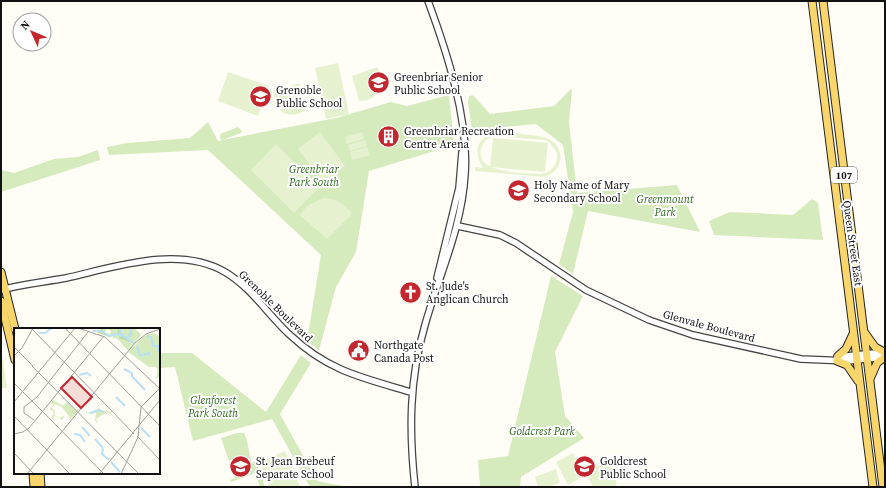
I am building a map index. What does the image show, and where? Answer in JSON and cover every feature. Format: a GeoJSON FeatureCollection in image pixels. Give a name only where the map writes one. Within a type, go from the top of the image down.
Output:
{"type":"FeatureCollection","features":[{"type":"Feature","properties":{"kind":"main road","name":"Queen Street East"},"geometry":{"type":"LineString","coordinates":[[812,1],[873,487]]}},
{"type":"Feature","properties":{"kind":"main road","name":"Queen Street East"},"geometry":{"type":"LineString","coordinates":[[823,1],[883,487]]}},
{"type":"Feature","properties":{"kind":"main road"},"geometry":{"type":"LineString","coordinates":[[1,272],[3,290],[15,328]]}},
{"type":"Feature","properties":{"kind":"main road"},"geometry":{"type":"LineString","coordinates":[[1,301],[14,356]]}},
{"type":"Feature","properties":{"kind":"main road"},"geometry":{"type":"LineString","coordinates":[[854,332],[847,347],[836,359],[844,363],[850,369],[860,385]]}},
{"type":"Feature","properties":{"kind":"main road"},"geometry":{"type":"LineString","coordinates":[[864,332],[875,347],[885,354],[877,363],[870,379]]}},
{"type":"Feature","properties":{"kind":"main road"},"geometry":{"type":"LineString","coordinates":[[33,474],[34,487]]}},
{"type":"Feature","properties":{"kind":"main road"},"geometry":{"type":"LineString","coordinates":[[40,474],[41,487]]}},
{"type":"Feature","properties":{"kind":"street"},"geometry":{"type":"LineString","coordinates":[[428,1],[457,92],[463,136],[465,174],[458,226],[432,301]]}},
{"type":"Feature","properties":{"kind":"street"},"geometry":{"type":"LineString","coordinates":[[415,487],[410,422],[411,392],[417,355],[432,301],[459,188],[463,136]]}},
{"type":"Feature","properties":{"kind":"street","name":"Glenvale Boulevard"},"geometry":{"type":"LineString","coordinates":[[458,226],[500,235],[516,243],[586,290],[649,320],[694,335],[794,358],[836,359],[885,354]]}},
{"type":"Feature","properties":{"kind":"street","name":"Grenoble Boulevard"},"geometry":{"type":"LineString","coordinates":[[3,290],[126,265],[172,258],[190,260],[225,272],[239,282],[290,336],[318,358],[339,370],[411,392]]}},
{"type":"Feature","properties":{"kind":"green space"},"geometry":{"type":"Polygon","coordinates":[[[338,63],[349,114],[326,119],[315,68],[338,63]]]}},
{"type":"Feature","properties":{"kind":"green space"},"geometry":{"type":"Polygon","coordinates":[[[377,67],[382,79],[379,90],[376,95],[371,98],[359,101],[352,76],[377,67]]]}},
{"type":"Feature","properties":{"kind":"green space"},"geometry":{"type":"Polygon","coordinates":[[[228,72],[269,86],[258,116],[218,101],[228,72]]]}},
{"type":"Feature","properties":{"kind":"green space"},"geometry":{"type":"Polygon","coordinates":[[[299,83],[306,110],[294,115],[284,113],[276,105],[274,92],[299,83]]]}},
{"type":"Feature","properties":{"kind":"green space","name":"Greenmount Park"},"geometry":{"type":"Polygon","coordinates":[[[571,89],[569,122],[577,193],[677,185],[700,232],[588,211],[573,274],[559,264],[573,212],[563,145],[536,124],[472,130],[468,102],[469,96],[473,95],[490,114],[554,106],[571,89]]]}},
{"type":"Feature","properties":{"kind":"green space","name":"Greenbriar Park South"},"geometry":{"type":"Polygon","coordinates":[[[449,95],[454,145],[369,171],[356,252],[336,287],[319,350],[307,341],[321,255],[208,150],[109,155],[107,147],[127,143],[190,138],[208,122],[218,141],[336,118],[391,102],[407,106],[449,95]]]}},
{"type":"Feature","properties":{"kind":"green space"},"geometry":{"type":"Polygon","coordinates":[[[238,127],[242,131],[241,133],[222,140],[220,138],[220,134],[238,127]]]}},
{"type":"Feature","properties":{"kind":"green space"},"geometry":{"type":"Polygon","coordinates":[[[320,132],[345,166],[323,182],[298,149],[320,132]]]}},
{"type":"Feature","properties":{"kind":"green space"},"geometry":{"type":"Polygon","coordinates":[[[362,132],[364,139],[347,144],[345,137],[362,132]]]}},
{"type":"Feature","properties":{"kind":"green space"},"geometry":{"type":"Polygon","coordinates":[[[494,133],[514,133],[549,139],[560,151],[557,169],[553,173],[544,177],[475,171],[475,167],[483,168],[478,157],[478,147],[483,139],[494,133]],[[496,136],[489,138],[483,144],[481,149],[481,157],[486,164],[493,168],[513,172],[545,173],[552,169],[556,164],[557,153],[550,143],[545,140],[496,136]]]}},
{"type":"Feature","properties":{"kind":"green space"},"geometry":{"type":"Polygon","coordinates":[[[493,138],[548,143],[545,172],[490,167],[493,138]]]}},
{"type":"Feature","properties":{"kind":"green space"},"geometry":{"type":"Polygon","coordinates":[[[365,140],[367,146],[350,151],[348,145],[365,140]]]}},
{"type":"Feature","properties":{"kind":"green space"},"geometry":{"type":"Polygon","coordinates":[[[276,144],[319,187],[294,213],[251,170],[276,144]]]}},
{"type":"Feature","properties":{"kind":"green space"},"geometry":{"type":"Polygon","coordinates":[[[367,147],[370,155],[352,160],[350,152],[367,147]]]}},
{"type":"Feature","properties":{"kind":"green space"},"geometry":{"type":"Polygon","coordinates":[[[98,150],[100,160],[1,192],[1,170],[14,173],[54,159],[78,157],[98,150]]]}},
{"type":"Feature","properties":{"kind":"green space"},"geometry":{"type":"Polygon","coordinates":[[[323,198],[340,202],[352,214],[327,239],[300,215],[307,206],[323,198]]]}},
{"type":"Feature","properties":{"kind":"green space","name":"Greenmount Park"},"geometry":{"type":"Polygon","coordinates":[[[812,199],[818,203],[823,240],[714,235],[709,221],[730,212],[793,215],[812,199]]]}},
{"type":"Feature","properties":{"kind":"green space","name":"Goldcrest Park"},"geometry":{"type":"Polygon","coordinates":[[[551,276],[583,296],[555,352],[565,416],[584,438],[521,477],[520,487],[480,487],[478,460],[508,456],[551,276]]]}},
{"type":"Feature","properties":{"kind":"green space","name":"Glenforest Park South"},"geometry":{"type":"Polygon","coordinates":[[[160,353],[192,353],[266,412],[301,355],[311,363],[280,414],[317,481],[348,487],[310,487],[272,419],[193,441],[175,367],[160,368],[160,353]]]}},
{"type":"Feature","properties":{"kind":"green space"},"geometry":{"type":"Polygon","coordinates":[[[2,354],[7,388],[1,388],[2,354]]]}},
{"type":"Feature","properties":{"kind":"green space"},"geometry":{"type":"Polygon","coordinates":[[[237,433],[244,433],[252,463],[256,461],[265,487],[260,487],[255,473],[231,482],[230,480],[235,478],[233,473],[237,471],[233,460],[229,461],[221,438],[237,433]]]}},
{"type":"Feature","properties":{"kind":"green space"},"geometry":{"type":"Polygon","coordinates":[[[285,451],[300,487],[269,487],[259,462],[285,451]]]}},
{"type":"Feature","properties":{"kind":"green space"},"geometry":{"type":"Polygon","coordinates":[[[573,453],[585,475],[568,485],[556,462],[573,453]]]}},
{"type":"Feature","properties":{"kind":"green space"},"geometry":{"type":"Polygon","coordinates":[[[617,465],[616,487],[593,487],[587,475],[585,466],[617,465]]]}},
{"type":"Feature","properties":{"kind":"green space"},"geometry":{"type":"Polygon","coordinates":[[[556,469],[560,483],[548,487],[538,487],[535,477],[556,469]]]}},
{"type":"Feature","properties":{"kind":"place","name":"Greenbriar Senior Public School"},"geometry":{"type":"Point","coordinates":[379,83]}},
{"type":"Feature","properties":{"kind":"place","name":"Grenoble Public School"},"geometry":{"type":"Point","coordinates":[260,96]}},
{"type":"Feature","properties":{"kind":"place","name":"Greenbriar Recreation Centre Arena"},"geometry":{"type":"Point","coordinates":[388,137]}},
{"type":"Feature","properties":{"kind":"place","name":"Holy Name of Mary Secondary School"},"geometry":{"type":"Point","coordinates":[519,191]}},
{"type":"Feature","properties":{"kind":"place","name":"St. Jude's Anglican Church"},"geometry":{"type":"Point","coordinates":[411,292]}},
{"type":"Feature","properties":{"kind":"place","name":"Northgate Canada Post"},"geometry":{"type":"Point","coordinates":[358,351]}},
{"type":"Feature","properties":{"kind":"place","name":"St. Jean Brebeuf Separate School"},"geometry":{"type":"Point","coordinates":[240,467]}},
{"type":"Feature","properties":{"kind":"place","name":"Goldcrest Public School"},"geometry":{"type":"Point","coordinates":[584,467]}}]}
